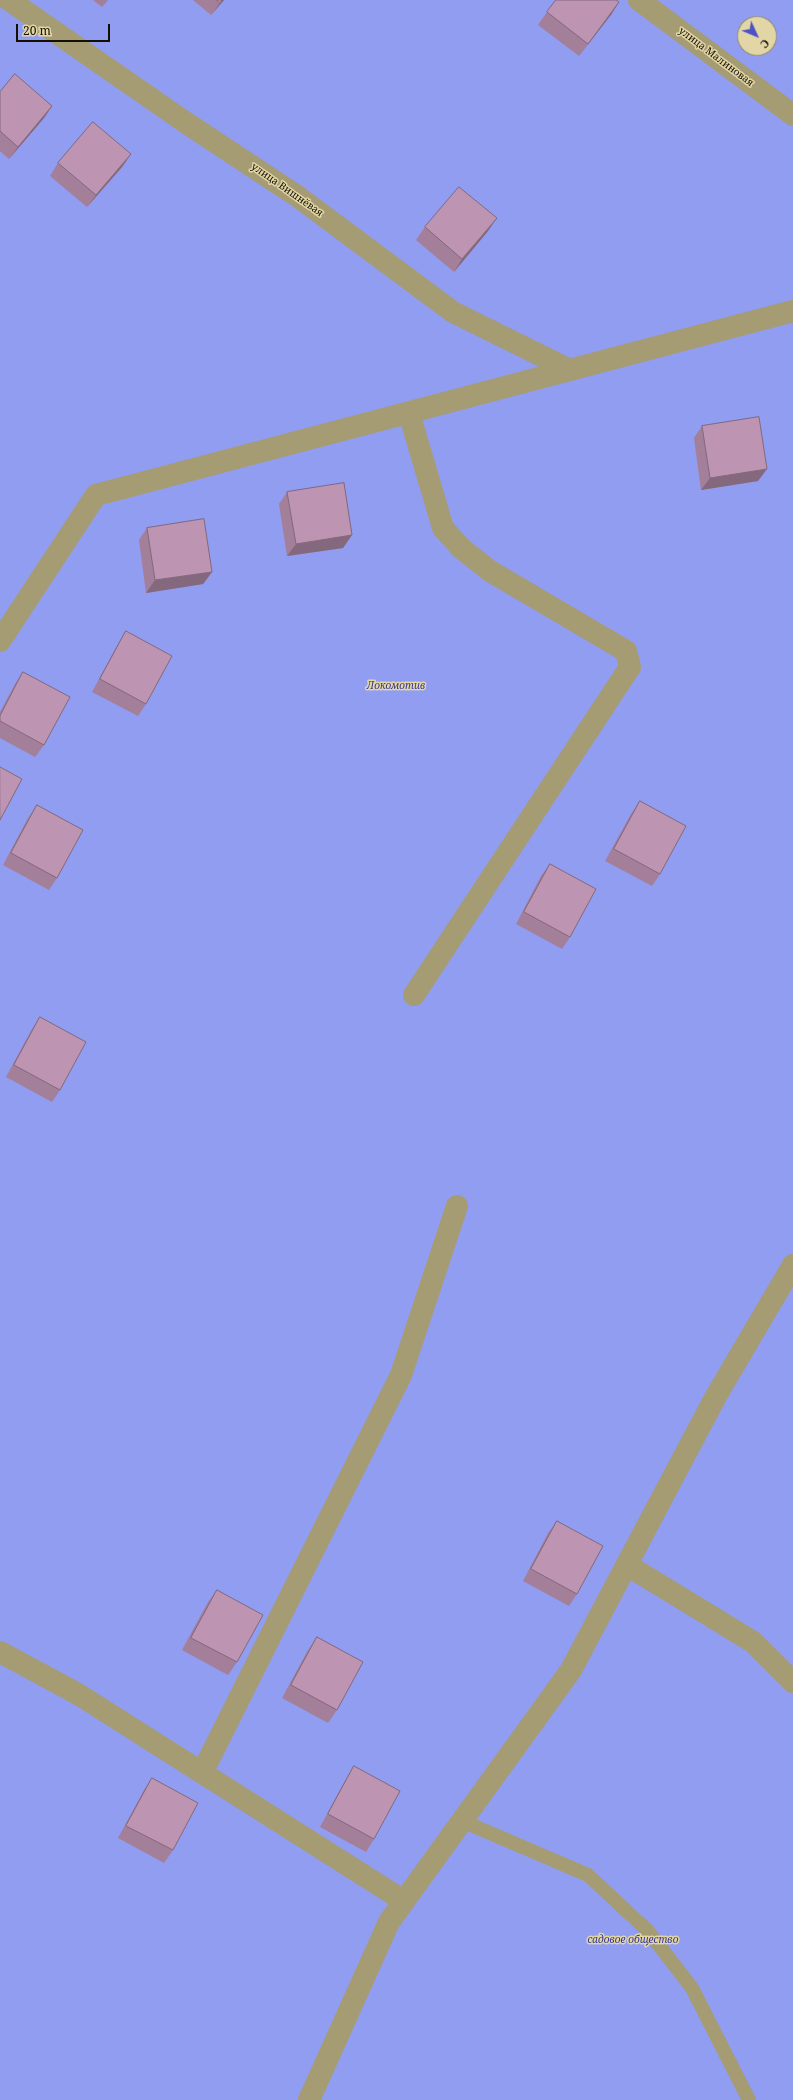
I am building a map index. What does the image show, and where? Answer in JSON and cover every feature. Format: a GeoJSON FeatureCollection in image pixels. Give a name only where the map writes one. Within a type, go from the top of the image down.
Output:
{"type":"FeatureCollection","features":[{"type":"Feature","properties":{"kind":"street","name":"улица Вишнёвая"},"geometry":{"type":"LineString","coordinates":[[9,0],[179,118],[297,196],[453,312],[570,370]]}},
{"type":"Feature","properties":{"kind":"street","name":"улица Малиновая"},"geometry":{"type":"LineString","coordinates":[[639,0],[793,115]]}},
{"type":"Feature","properties":{"kind":"street"},"geometry":{"type":"LineString","coordinates":[[0,641],[96,495],[793,311]]}},
{"type":"Feature","properties":{"kind":"street"},"geometry":{"type":"LineString","coordinates":[[409,412],[443,528],[461,548],[490,571],[626,651],[630,667],[414,995]]}},
{"type":"Feature","properties":{"kind":"street"},"geometry":{"type":"LineString","coordinates":[[202,1773],[400,1376],[457,1206]]}},
{"type":"Feature","properties":{"kind":"street"},"geometry":{"type":"LineString","coordinates":[[309,2100],[389,1922],[571,1670],[716,1396],[793,1265]]}},
{"type":"Feature","properties":{"kind":"street"},"geometry":{"type":"LineString","coordinates":[[627,1565],[752,1642],[793,1682]]}},
{"type":"Feature","properties":{"kind":"street"},"geometry":{"type":"LineString","coordinates":[[0,1652],[78,1694],[404,1901]]}},
{"type":"Feature","properties":{"kind":"lane"},"geometry":{"type":"LineString","coordinates":[[462,1822],[588,1875],[648,1931],[692,1988],[742,2091],[749,2100]]}},
{"type":"Feature","properties":{"kind":"green space","name":"Локомотив"},"geometry":{"type":"Polygon","coordinates":[[[0,0],[793,0],[793,2100],[0,2100],[0,0]]]}},
{"type":"Feature","properties":{"kind":"building"},"geometry":{"type":"Polygon","coordinates":[[[556,0],[616,0],[619,2],[588,44],[547,12],[556,0]]]}},
{"type":"Feature","properties":{"kind":"building"},"geometry":{"type":"Polygon","coordinates":[[[15,74],[52,106],[18,147],[0,131],[0,92],[15,74]]]}},
{"type":"Feature","properties":{"kind":"building"},"geometry":{"type":"Polygon","coordinates":[[[93,122],[131,154],[96,195],[58,163],[93,122]]]}},
{"type":"Feature","properties":{"kind":"building"},"geometry":{"type":"Polygon","coordinates":[[[459,187],[497,218],[462,259],[425,227],[459,187]]]}},
{"type":"Feature","properties":{"kind":"building"},"geometry":{"type":"Polygon","coordinates":[[[759,417],[767,469],[710,478],[702,426],[759,417]]]}},
{"type":"Feature","properties":{"kind":"building"},"geometry":{"type":"Polygon","coordinates":[[[344,483],[352,535],[296,544],[287,492],[344,483]]]}},
{"type":"Feature","properties":{"kind":"building"},"geometry":{"type":"Polygon","coordinates":[[[204,519],[212,572],[155,580],[147,528],[204,519]]]}},
{"type":"Feature","properties":{"kind":"building"},"geometry":{"type":"Polygon","coordinates":[[[126,631],[172,656],[146,704],[100,679],[126,631]]]}},
{"type":"Feature","properties":{"kind":"building"},"geometry":{"type":"Polygon","coordinates":[[[23,672],[70,697],[44,745],[0,721],[0,716],[23,672]]]}},
{"type":"Feature","properties":{"kind":"building"},"geometry":{"type":"Polygon","coordinates":[[[0,767],[22,779],[0,820],[0,767]]]}},
{"type":"Feature","properties":{"kind":"building"},"geometry":{"type":"Polygon","coordinates":[[[640,801],[686,826],[660,874],[614,849],[640,801]]]}},
{"type":"Feature","properties":{"kind":"building"},"geometry":{"type":"Polygon","coordinates":[[[37,805],[83,830],[57,878],[11,853],[37,805]]]}},
{"type":"Feature","properties":{"kind":"building"},"geometry":{"type":"Polygon","coordinates":[[[550,864],[596,889],[570,937],[524,912],[550,864]]]}},
{"type":"Feature","properties":{"kind":"building"},"geometry":{"type":"Polygon","coordinates":[[[40,1017],[86,1042],[60,1090],[14,1065],[40,1017]]]}},
{"type":"Feature","properties":{"kind":"building"},"geometry":{"type":"Polygon","coordinates":[[[557,1521],[603,1546],[577,1594],[531,1569],[557,1521]]]}},
{"type":"Feature","properties":{"kind":"building"},"geometry":{"type":"Polygon","coordinates":[[[217,1590],[263,1615],[237,1662],[191,1638],[217,1590]]]}},
{"type":"Feature","properties":{"kind":"building"},"geometry":{"type":"Polygon","coordinates":[[[317,1637],[363,1662],[337,1710],[291,1685],[317,1637]]]}},
{"type":"Feature","properties":{"kind":"building"},"geometry":{"type":"Polygon","coordinates":[[[354,1766],[400,1791],[374,1839],[328,1814],[354,1766]]]}},
{"type":"Feature","properties":{"kind":"building"},"geometry":{"type":"Polygon","coordinates":[[[152,1778],[198,1803],[173,1850],[126,1826],[152,1778]]]}},
{"type":"Feature","properties":{"kind":"park label","name":"садовое общество"},"geometry":{"type":"Point","coordinates":[633,1940]}}]}
